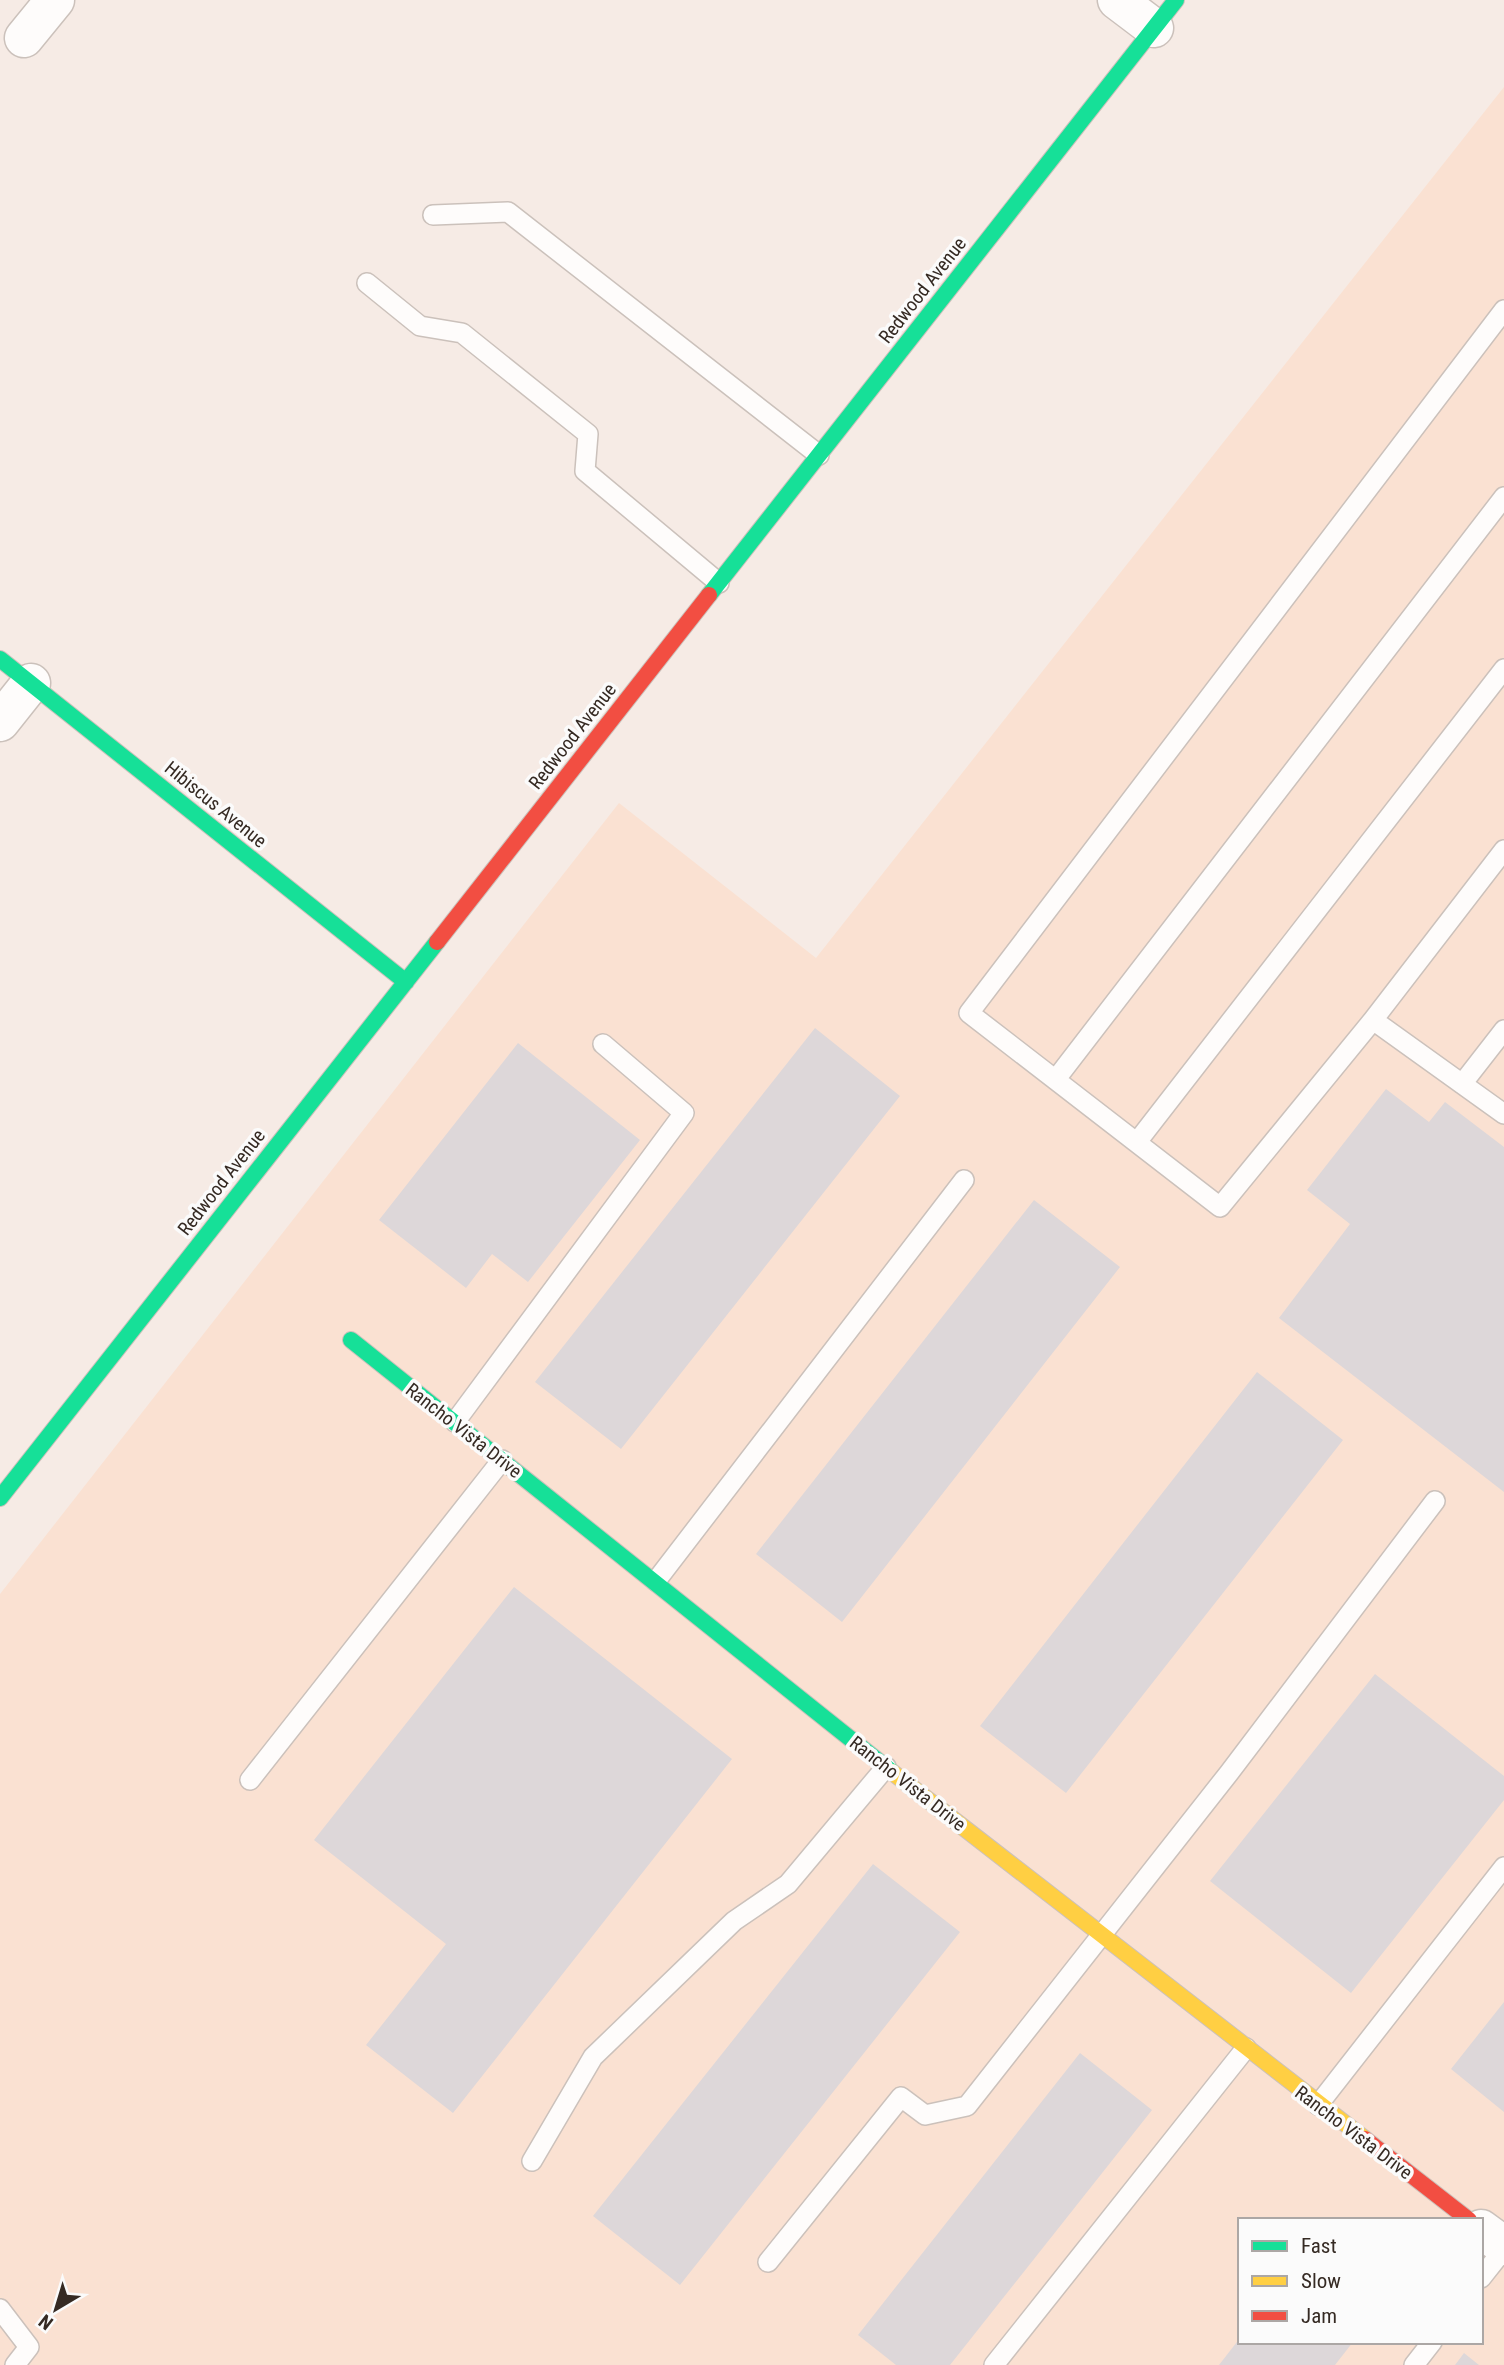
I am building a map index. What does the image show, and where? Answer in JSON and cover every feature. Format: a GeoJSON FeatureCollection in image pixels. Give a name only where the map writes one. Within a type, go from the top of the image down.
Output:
{"type":"FeatureCollection","features":[{"type":"Feature","properties":{"kind":"street"},"geometry":{"type":"LineString","coordinates":[[23,38],[55,0]]}},
{"type":"Feature","properties":{"kind":"street"},"geometry":{"type":"LineString","coordinates":[[1117,0],[1165,14]]}},
{"type":"Feature","properties":{"kind":"street","name":"Redwood Avenue"},"geometry":{"type":"LineString","coordinates":[[3,1488],[406,982],[1165,14]]}},
{"type":"Feature","properties":{"kind":"street","name":"Hibiscus Avenue"},"geometry":{"type":"LineString","coordinates":[[0,659],[406,982]]}},
{"type":"Feature","properties":{"kind":"street"},"geometry":{"type":"LineString","coordinates":[[0,722],[31,683]]}},
{"type":"Feature","properties":{"kind":"street","name":"Rancho Vista Drive"},"geometry":{"type":"LineString","coordinates":[[351,1340],[886,1767],[1466,2218]]}},
{"type":"Feature","properties":{"kind":"street"},"geometry":{"type":"LineString","coordinates":[[1483,2231],[1504,2248]]}},
{"type":"Feature","properties":{"kind":"lane"},"geometry":{"type":"LineString","coordinates":[[433,215],[508,212],[819,455]]}},
{"type":"Feature","properties":{"kind":"lane"},"geometry":{"type":"LineString","coordinates":[[367,282],[420,326],[462,333],[588,434],[585,471],[719,583]]}},
{"type":"Feature","properties":{"kind":"lane"},"geometry":{"type":"LineString","coordinates":[[1504,310],[969,1013],[1220,1207],[1373,1020],[1504,850]]}},
{"type":"Feature","properties":{"kind":"lane"},"geometry":{"type":"LineString","coordinates":[[1056,1079],[1504,497]]}},
{"type":"Feature","properties":{"kind":"lane"},"geometry":{"type":"LineString","coordinates":[[1137,1142],[1504,669]]}},
{"type":"Feature","properties":{"kind":"lane"},"geometry":{"type":"LineString","coordinates":[[1373,1020],[1504,1114]]}},
{"type":"Feature","properties":{"kind":"lane"},"geometry":{"type":"LineString","coordinates":[[1462,1084],[1504,1030]]}},
{"type":"Feature","properties":{"kind":"lane"},"geometry":{"type":"LineString","coordinates":[[455,1422],[684,1113],[603,1044]]}},
{"type":"Feature","properties":{"kind":"lane"},"geometry":{"type":"LineString","coordinates":[[656,1581],[964,1180]]}},
{"type":"Feature","properties":{"kind":"lane"},"geometry":{"type":"LineString","coordinates":[[250,1780],[502,1460]]}},
{"type":"Feature","properties":{"kind":"lane"},"geometry":{"type":"LineString","coordinates":[[768,2262],[901,2097],[925,2115],[967,2106],[1435,1501]]}},
{"type":"Feature","properties":{"kind":"lane"},"geometry":{"type":"LineString","coordinates":[[532,2161],[593,2057],[734,1921],[788,1884],[886,1767]]}},
{"type":"Feature","properties":{"kind":"lane"},"geometry":{"type":"LineString","coordinates":[[1318,2105],[1504,1867]]}},
{"type":"Feature","properties":{"kind":"lane"},"geometry":{"type":"LineString","coordinates":[[994,2365],[1245,2048]]}},
{"type":"Feature","properties":{"kind":"lane"},"geometry":{"type":"LineString","coordinates":[[1483,2275],[1504,2248]]}},
{"type":"Feature","properties":{"kind":"lane"},"geometry":{"type":"LineString","coordinates":[[0,2309],[29,2347],[15,2365]]}},
{"type":"Feature","properties":{"kind":"lane"},"geometry":{"type":"LineString","coordinates":[[1414,2365],[1430,2344]]}},
{"type":"Feature","properties":{"kind":"shaded area"},"geometry":{"type":"Polygon","coordinates":[[[1504,87],[1504,2365],[0,2365],[0,1594],[619,803],[816,958],[1504,87]]]}},
{"type":"Feature","properties":{"kind":"building"},"geometry":{"type":"Polygon","coordinates":[[[815,1028],[900,1096],[621,1449],[535,1382],[815,1028]]]}},
{"type":"Feature","properties":{"kind":"building"},"geometry":{"type":"Polygon","coordinates":[[[518,1043],[640,1140],[528,1282],[492,1254],[466,1288],[379,1220],[518,1043]]]}},
{"type":"Feature","properties":{"kind":"building"},"geometry":{"type":"Polygon","coordinates":[[[1386,1089],[1429,1122],[1445,1102],[1504,1147],[1504,1492],[1279,1318],[1350,1224],[1307,1190],[1386,1089]]]}},
{"type":"Feature","properties":{"kind":"building"},"geometry":{"type":"Polygon","coordinates":[[[1034,1200],[1120,1267],[842,1622],[756,1554],[1034,1200]]]}},
{"type":"Feature","properties":{"kind":"building"},"geometry":{"type":"Polygon","coordinates":[[[1257,1372],[1343,1440],[1066,1793],[980,1726],[1257,1372]]]}},
{"type":"Feature","properties":{"kind":"building"},"geometry":{"type":"Polygon","coordinates":[[[514,1587],[732,1759],[453,2113],[366,2045],[446,1944],[314,1840],[514,1587]]]}},
{"type":"Feature","properties":{"kind":"building"},"geometry":{"type":"Polygon","coordinates":[[[1375,1674],[1504,1776],[1504,1800],[1351,1993],[1210,1881],[1375,1674]]]}},
{"type":"Feature","properties":{"kind":"building"},"geometry":{"type":"Polygon","coordinates":[[[873,1864],[960,1932],[680,2285],[593,2216],[873,1864]]]}},
{"type":"Feature","properties":{"kind":"building"},"geometry":{"type":"Polygon","coordinates":[[[1504,2002],[1504,2112],[1451,2069],[1504,2002]]]}},
{"type":"Feature","properties":{"kind":"building"},"geometry":{"type":"Polygon","coordinates":[[[1080,2053],[1152,2110],[950,2365],[896,2365],[858,2335],[1080,2053]]]}},
{"type":"Feature","properties":{"kind":"building"},"geometry":{"type":"Polygon","coordinates":[[[1238,2341],[1238,2344],[1351,2344],[1335,2365],[1219,2365],[1238,2341]]]}},
{"type":"Feature","properties":{"kind":"building"},"geometry":{"type":"Polygon","coordinates":[[[1464,2353],[1479,2365],[1455,2365],[1464,2353]]]}},
{"type":"Feature","properties":{"kind":"traffic: fast"},"geometry":{"type":"LineString","coordinates":[[709,595],[1176,0]]}},
{"type":"Feature","properties":{"kind":"traffic: fast"},"geometry":{"type":"LineString","coordinates":[[0,659],[406,982]]}},
{"type":"Feature","properties":{"kind":"traffic: fast"},"geometry":{"type":"LineString","coordinates":[[0,1498],[437,942]]}},
{"type":"Feature","properties":{"kind":"traffic: fast"},"geometry":{"type":"LineString","coordinates":[[351,1340],[892,1772]]}},
{"type":"Feature","properties":{"kind":"traffic: slow"},"geometry":{"type":"LineString","coordinates":[[892,1772],[1365,2139]]}},
{"type":"Feature","properties":{"kind":"traffic: jam"},"geometry":{"type":"LineString","coordinates":[[437,942],[709,595]]}},
{"type":"Feature","properties":{"kind":"traffic: jam"},"geometry":{"type":"LineString","coordinates":[[1365,2139],[1466,2218]]}}]}
